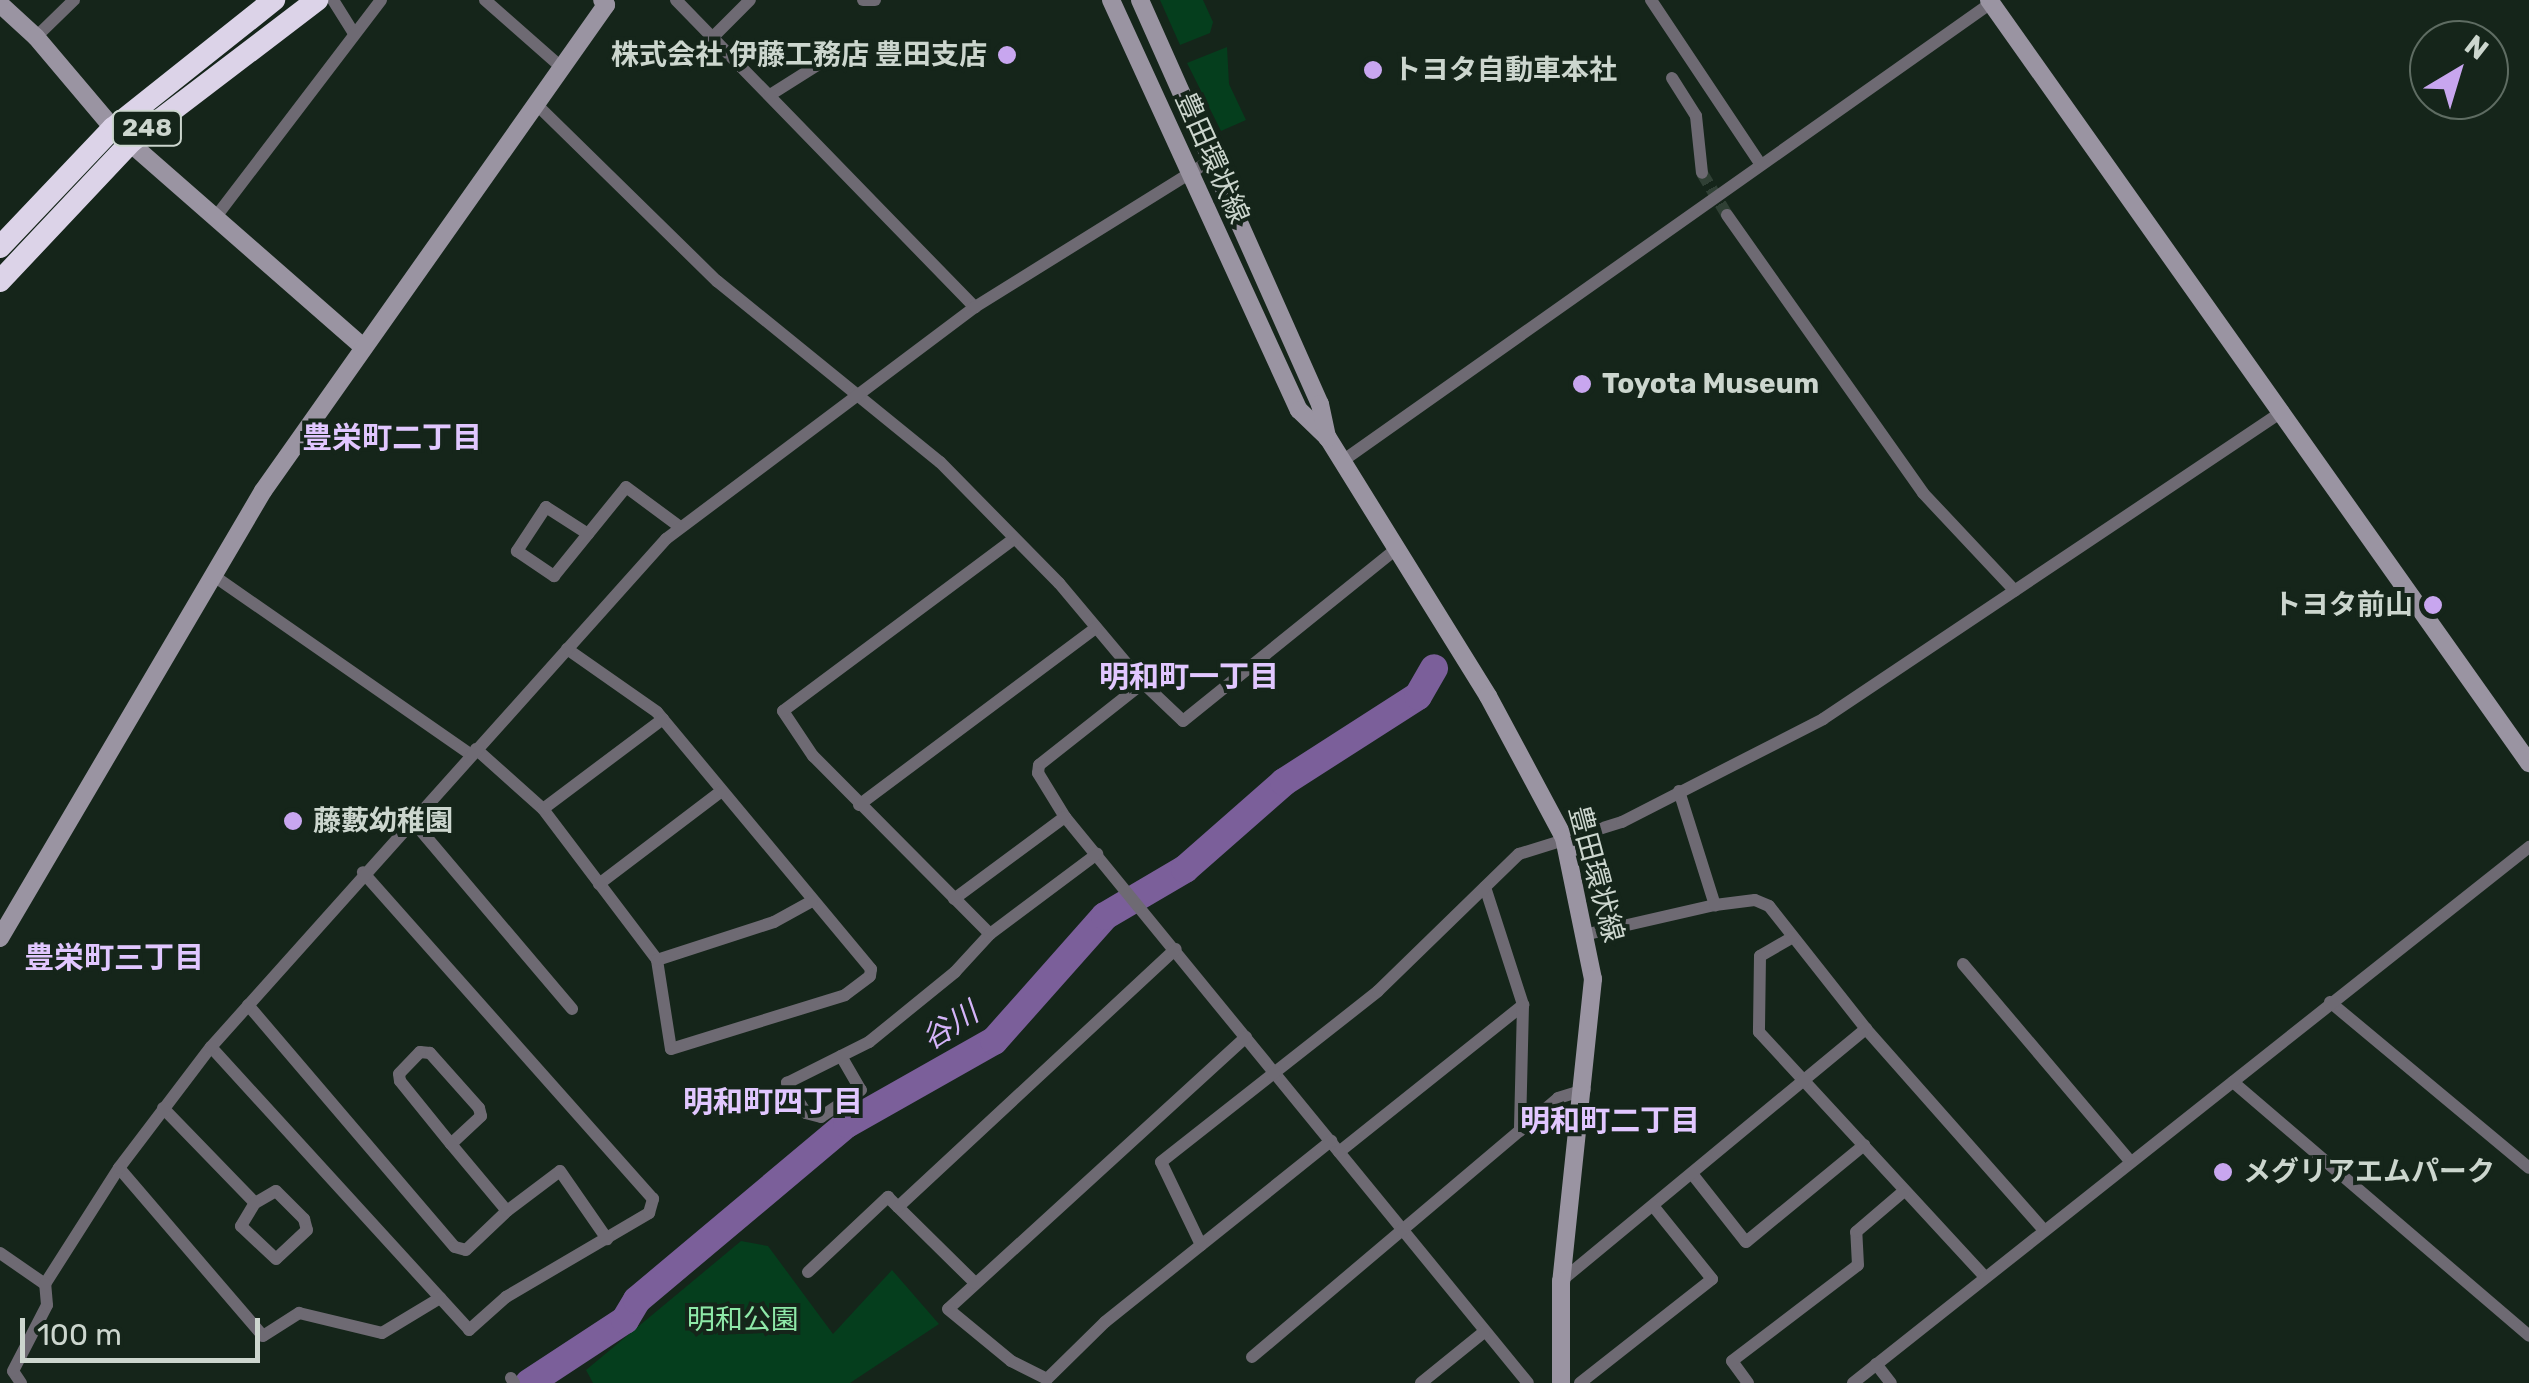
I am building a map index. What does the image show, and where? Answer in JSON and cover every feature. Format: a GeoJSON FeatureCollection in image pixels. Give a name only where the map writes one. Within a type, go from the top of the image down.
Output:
{"type":"FeatureCollection","features":[{"type":"Feature","properties":{"kind":"highway","name":"248"},"geometry":{"type":"LineString","coordinates":[[0,247],[274,0]]}},
{"type":"Feature","properties":{"kind":"highway","name":"248"},"geometry":{"type":"LineString","coordinates":[[0,282],[122,134],[317,0]]}},
{"type":"Feature","properties":{"kind":"street"},"geometry":{"type":"LineString","coordinates":[[36,37],[74,0]]}},
{"type":"Feature","properties":{"kind":"street"},"geometry":{"type":"LineString","coordinates":[[334,0],[354,34]]}},
{"type":"Feature","properties":{"kind":"street"},"geometry":{"type":"LineString","coordinates":[[218,214],[380,0]]}},
{"type":"Feature","properties":{"kind":"street"},"geometry":{"type":"LineString","coordinates":[[485,0],[560,67]]}},
{"type":"Feature","properties":{"kind":"street"},"geometry":{"type":"LineString","coordinates":[[676,0],[975,307]]}},
{"type":"Feature","properties":{"kind":"street"},"geometry":{"type":"LineString","coordinates":[[711,39],[750,0]]}},
{"type":"Feature","properties":{"kind":"street","name":"豊田環状線"},"geometry":{"type":"LineString","coordinates":[[1111,0],[1299,410],[1328,438]]}},
{"type":"Feature","properties":{"kind":"street","name":"豊田環状線"},"geometry":{"type":"LineString","coordinates":[[1140,0],[1320,404],[1328,438],[1540,784],[1564,838],[1588,934],[1593,979],[1586,1090],[1560,1282],[1562,1383]]}},
{"type":"Feature","properties":{"kind":"street"},"geometry":{"type":"LineString","coordinates":[[1651,0],[1761,165]]}},
{"type":"Feature","properties":{"kind":"street"},"geometry":{"type":"LineString","coordinates":[[0,938],[263,492],[606,2]]}},
{"type":"Feature","properties":{"kind":"street"},"geometry":{"type":"LineString","coordinates":[[1341,462],[1990,2],[2529,763]]}},
{"type":"Feature","properties":{"kind":"street"},"geometry":{"type":"LineString","coordinates":[[0,4],[36,37],[122,134],[218,214],[364,347]]}},
{"type":"Feature","properties":{"kind":"street"},"geometry":{"type":"LineString","coordinates":[[770,94],[828,59]]}},
{"type":"Feature","properties":{"kind":"street"},"geometry":{"type":"LineString","coordinates":[[1672,78],[1696,116],[1702,173]]}},
{"type":"Feature","properties":{"kind":"street"},"geometry":{"type":"LineString","coordinates":[[535,103],[718,282],[940,462],[1143,683],[1184,721],[1394,551]]}},
{"type":"Feature","properties":{"kind":"street"},"geometry":{"type":"LineString","coordinates":[[21,1383],[14,1371],[47,1304],[45,1284],[119,1168],[163,1108],[363,872],[680,527],[975,307],[1210,161]]}},
{"type":"Feature","properties":{"kind":"street"},"geometry":{"type":"LineString","coordinates":[[1727,214],[1923,494],[2015,591]]}},
{"type":"Feature","properties":{"kind":"street"},"geometry":{"type":"LineString","coordinates":[[1202,1245],[1161,1162],[1378,992],[1519,854],[1622,822],[1823,719],[2015,591],[2106,524],[2283,411]]}},
{"type":"Feature","properties":{"kind":"street"},"geometry":{"type":"LineString","coordinates":[[588,534],[546,508],[517,551],[554,576],[588,534],[626,487],[680,527]]}},
{"type":"Feature","properties":{"kind":"street"},"geometry":{"type":"LineString","coordinates":[[990,934],[813,756],[783,710],[1014,539]]}},
{"type":"Feature","properties":{"kind":"street"},"geometry":{"type":"LineString","coordinates":[[214,576],[473,751],[543,809],[657,960],[670,1049],[846,995],[871,970],[663,719],[568,649]]}},
{"type":"Feature","properties":{"kind":"street"},"geometry":{"type":"LineString","coordinates":[[860,806],[1096,628]]}},
{"type":"Feature","properties":{"kind":"street"},"geometry":{"type":"LineString","coordinates":[[1143,683],[1039,765],[1065,818],[1125,886],[1528,1383]]}},
{"type":"Feature","properties":{"kind":"street"},"geometry":{"type":"LineString","coordinates":[[543,809],[663,719]]}},
{"type":"Feature","properties":{"kind":"street"},"geometry":{"type":"LineString","coordinates":[[1679,791],[1715,906]]}},
{"type":"Feature","properties":{"kind":"street"},"geometry":{"type":"LineString","coordinates":[[599,884],[720,792]]}},
{"type":"Feature","properties":{"kind":"street"},"geometry":{"type":"LineString","coordinates":[[954,899],[1065,818]]}},
{"type":"Feature","properties":{"kind":"street"},"geometry":{"type":"LineString","coordinates":[[411,819],[572,1009]]}},
{"type":"Feature","properties":{"kind":"street"},"geometry":{"type":"LineString","coordinates":[[1853,1383],[2128,1160],[2233,1082],[2529,847]]}},
{"type":"Feature","properties":{"kind":"street"},"geometry":{"type":"LineString","coordinates":[[842,1056],[861,1090],[821,1117],[806,1113],[787,1083],[842,1056],[955,972],[990,934],[1097,854]]}},
{"type":"Feature","properties":{"kind":"street"},"geometry":{"type":"LineString","coordinates":[[211,1047],[469,1330],[506,1297],[649,1213],[653,1200],[363,872]]}},
{"type":"Feature","properties":{"kind":"street"},"geometry":{"type":"LineString","coordinates":[[1484,887],[1522,1005],[1520,1131]]}},
{"type":"Feature","properties":{"kind":"street"},"geometry":{"type":"LineString","coordinates":[[1588,934],[1755,900],[1793,937],[1866,1030],[2043,1229]]}},
{"type":"Feature","properties":{"kind":"street"},"geometry":{"type":"LineString","coordinates":[[657,960],[774,922],[812,901]]}},
{"type":"Feature","properties":{"kind":"street"},"geometry":{"type":"LineString","coordinates":[[1793,937],[1760,956],[1759,1032],[1984,1276]]}},
{"type":"Feature","properties":{"kind":"street"},"geometry":{"type":"LineString","coordinates":[[898,1206],[1176,949]]}},
{"type":"Feature","properties":{"kind":"street"},"geometry":{"type":"LineString","coordinates":[[1963,964],[2128,1160]]}},
{"type":"Feature","properties":{"kind":"street"},"geometry":{"type":"LineString","coordinates":[[2330,1002],[2529,1168]]}},
{"type":"Feature","properties":{"kind":"street"},"geometry":{"type":"LineString","coordinates":[[248,1004],[455,1248],[466,1250],[507,1211],[560,1171],[607,1238]]}},
{"type":"Feature","properties":{"kind":"street"},"geometry":{"type":"LineString","coordinates":[[1246,1037],[948,1308],[1011,1361],[1051,1381],[1202,1245],[1522,1005]]}},
{"type":"Feature","properties":{"kind":"street"},"geometry":{"type":"LineString","coordinates":[[1560,1282],[1866,1030]]}},
{"type":"Feature","properties":{"kind":"street"},"geometry":{"type":"LineString","coordinates":[[451,1144],[481,1116],[479,1108],[430,1053],[420,1052],[398,1074],[400,1081],[451,1144],[507,1211]]}},
{"type":"Feature","properties":{"kind":"street"},"geometry":{"type":"LineString","coordinates":[[2233,1082],[2529,1336]]}},
{"type":"Feature","properties":{"kind":"street"},"geometry":{"type":"LineString","coordinates":[[1252,1356],[1558,1098],[1586,1090]]}},
{"type":"Feature","properties":{"kind":"street"},"geometry":{"type":"LineString","coordinates":[[163,1108],[255,1203]]}},
{"type":"Feature","properties":{"kind":"street"},"geometry":{"type":"LineString","coordinates":[[1692,1174],[1746,1242],[1864,1145]]}},
{"type":"Feature","properties":{"kind":"street"},"geometry":{"type":"LineString","coordinates":[[119,1168],[263,1336],[298,1312],[382,1333],[440,1298]]}},
{"type":"Feature","properties":{"kind":"street"},"geometry":{"type":"LineString","coordinates":[[276,1191],[307,1224],[276,1258],[241,1226],[255,1203],[276,1191]]}},
{"type":"Feature","properties":{"kind":"street"},"geometry":{"type":"LineString","coordinates":[[1748,1383],[1732,1360],[1858,1265],[1856,1232],[1904,1191]]}},
{"type":"Feature","properties":{"kind":"street"},"geometry":{"type":"LineString","coordinates":[[808,1272],[888,1197],[975,1283]]}},
{"type":"Feature","properties":{"kind":"street"},"geometry":{"type":"LineString","coordinates":[[1580,1383],[1712,1278],[1653,1206]]}},
{"type":"Feature","properties":{"kind":"street"},"geometry":{"type":"LineString","coordinates":[[0,1252],[45,1284]]}},
{"type":"Feature","properties":{"kind":"street"},"geometry":{"type":"LineString","coordinates":[[1421,1383],[1484,1332]]}},
{"type":"Feature","properties":{"kind":"street"},"geometry":{"type":"LineString","coordinates":[[1876,1364],[1891,1383]]}},
{"type":"Feature","properties":{"kind":"green space"},"geometry":{"type":"Polygon","coordinates":[[[1160,0],[1203,0],[1213,22],[1210,33],[1180,45],[1160,0]]]}},
{"type":"Feature","properties":{"kind":"green space"},"geometry":{"type":"Polygon","coordinates":[[[1227,47],[1229,84],[1246,120],[1221,131],[1187,63],[1227,47]]]}},
{"type":"Feature","properties":{"kind":"green space","name":"明和公園"},"geometry":{"type":"Polygon","coordinates":[[[741,1241],[768,1246],[833,1334],[892,1270],[939,1324],[850,1383],[593,1383],[586,1370],[741,1241]]]}},
{"type":"Feature","properties":{"kind":"waterway","name":"谷川"},"geometry":{"type":"LineString","coordinates":[[529,1383],[625,1320],[637,1300],[847,1124],[994,1041],[1105,916],[1185,869],[1284,782],[1418,696],[1434,668]]}},
{"type":"Feature","properties":{"kind":"tunnel"},"geometry":{"type":"LineString","coordinates":[[1702,173],[1727,215]]}},
{"type":"Feature","properties":{"kind":"place","name":"株式会社 伊藤工務店 豊田支店"},"geometry":{"type":"Point","coordinates":[1007,55]}},
{"type":"Feature","properties":{"kind":"place","name":"トヨタ自動車本社"},"geometry":{"type":"Point","coordinates":[1373,70]}},
{"type":"Feature","properties":{"kind":"place","name":"Toyota Museum"},"geometry":{"type":"Point","coordinates":[1582,384]}},
{"type":"Feature","properties":{"kind":"place","name":"トヨタ前山"},"geometry":{"type":"Point","coordinates":[2433,605]}},
{"type":"Feature","properties":{"kind":"place","name":"藤藪幼稚園"},"geometry":{"type":"Point","coordinates":[293,821]}},
{"type":"Feature","properties":{"kind":"place","name":"メグリアエムパーク"},"geometry":{"type":"Point","coordinates":[2223,1172]}},
{"type":"Feature","properties":{"kind":"district","name":"豊栄町二丁目"},"geometry":{"type":"Point","coordinates":[392,438]}},
{"type":"Feature","properties":{"kind":"district","name":"明和町一丁目"},"geometry":{"type":"Point","coordinates":[1189,677]}},
{"type":"Feature","properties":{"kind":"district","name":"豊栄町三丁目"},"geometry":{"type":"Point","coordinates":[114,958]}},
{"type":"Feature","properties":{"kind":"district","name":"明和町四丁目"},"geometry":{"type":"Point","coordinates":[773,1102]}},
{"type":"Feature","properties":{"kind":"district","name":"明和町二丁目"},"geometry":{"type":"Point","coordinates":[1610,1121]}}]}
